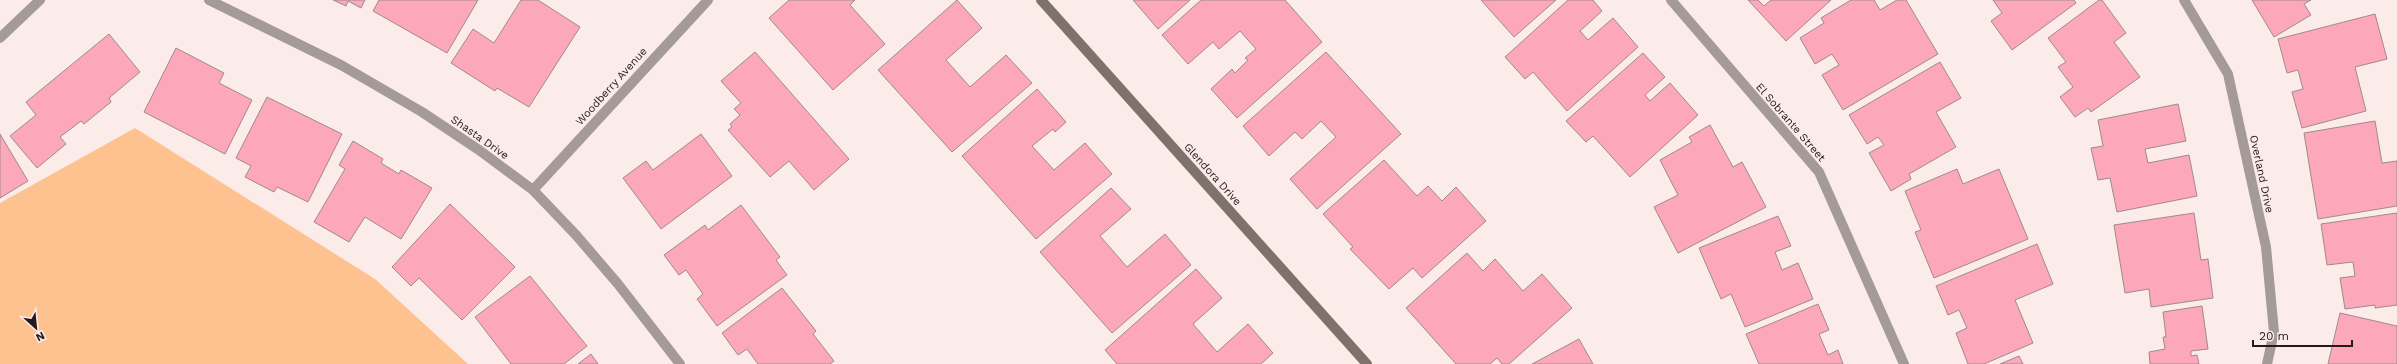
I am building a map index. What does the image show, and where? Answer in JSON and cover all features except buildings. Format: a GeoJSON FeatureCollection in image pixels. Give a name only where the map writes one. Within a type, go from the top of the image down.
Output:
{"type":"FeatureCollection","features":[{"type":"Feature","properties":{"kind":"street"},"geometry":{"type":"LineString","coordinates":[[0,38],[40,0]]}},
{"type":"Feature","properties":{"kind":"street","name":"Shasta Drive"},"geometry":{"type":"LineString","coordinates":[[209,0],[341,66],[422,112],[479,150],[533,190],[576,235],[618,284],[680,364]]}},
{"type":"Feature","properties":{"kind":"street","name":"Woodberry Avenue"},"geometry":{"type":"LineString","coordinates":[[533,190],[708,0]]}},
{"type":"Feature","properties":{"kind":"street","name":"Glendora Drive"},"geometry":{"type":"LineString","coordinates":[[1041,0],[1367,364]]}},
{"type":"Feature","properties":{"kind":"street","name":"El Sobrante Street"},"geometry":{"type":"LineString","coordinates":[[1671,0],[1819,172],[1904,364]]}},
{"type":"Feature","properties":{"kind":"street","name":"Overland Drive"},"geometry":{"type":"LineString","coordinates":[[2184,0],[2228,74],[2266,247],[2274,332],[2267,364]]}},
{"type":"Feature","properties":{"kind":"shaded area"},"geometry":{"type":"Polygon","coordinates":[[[135,128],[375,279],[468,364],[0,364],[0,203],[135,128]]]}}]}
